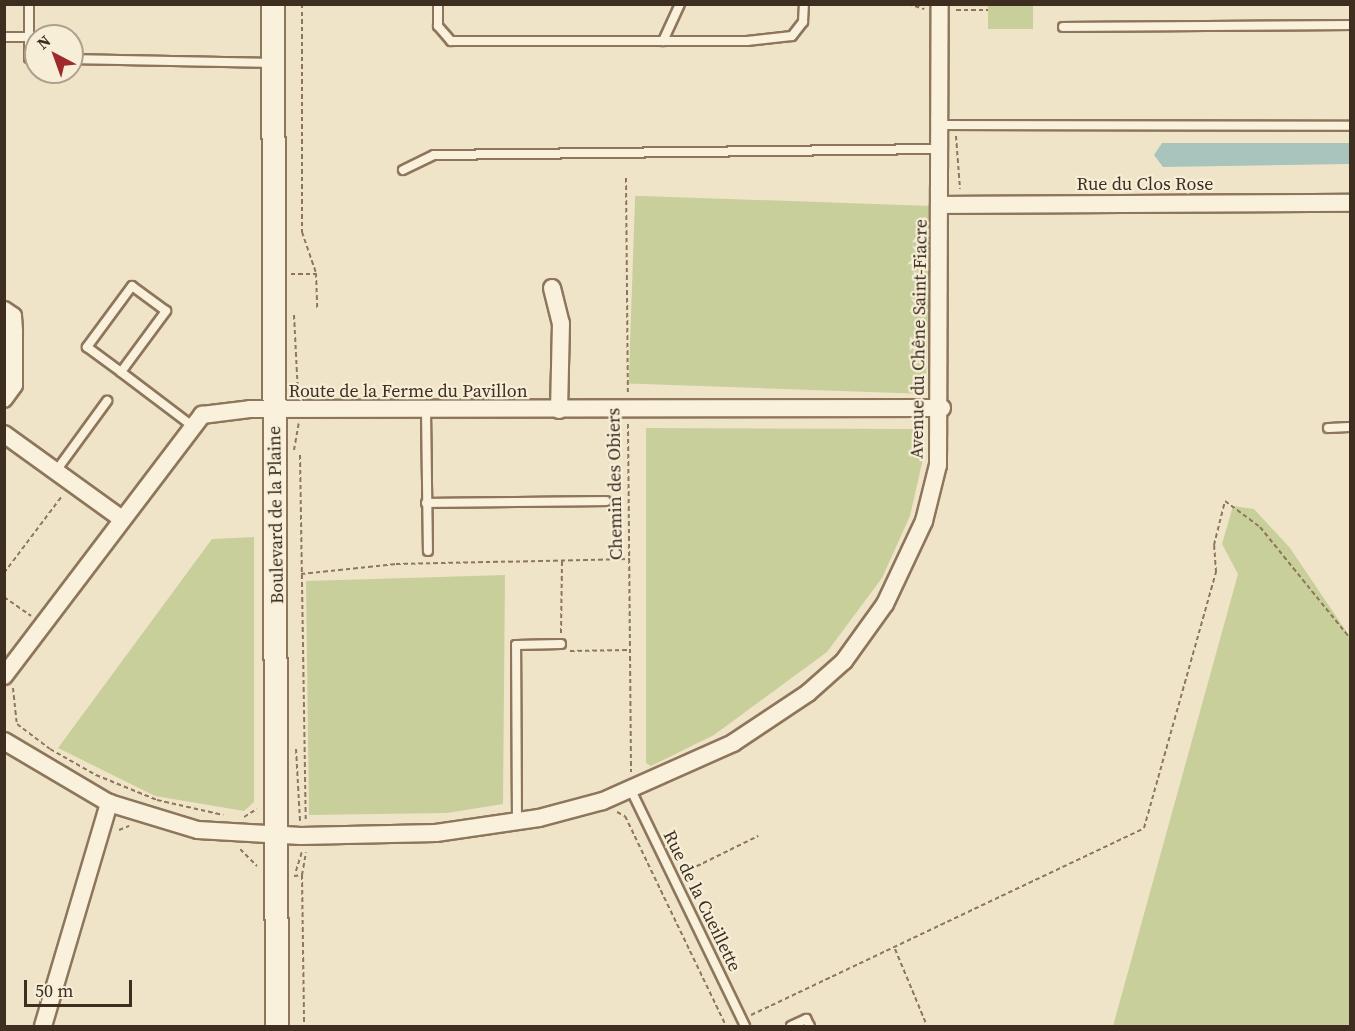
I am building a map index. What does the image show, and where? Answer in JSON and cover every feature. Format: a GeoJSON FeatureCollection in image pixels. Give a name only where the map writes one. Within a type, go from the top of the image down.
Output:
{"type":"FeatureCollection","features":[{"type":"Feature","properties":{"kind":"main road","name":"Boulevard de la Plaine"},"geometry":{"type":"LineString","coordinates":[[273,4],[277,836],[268,877],[277,1026]]}},
{"type":"Feature","properties":{"kind":"street","name":"Avenue du Chêne Saint-Fiacre"},"geometry":{"type":"LineString","coordinates":[[4,741],[109,803],[198,830],[237,836],[436,834],[517,823],[631,783],[773,719],[843,661],[885,604],[924,521],[938,465],[942,408],[941,149],[949,125],[940,4]]}},
{"type":"Feature","properties":{"kind":"street","name":"Rue du Clos Rose"},"geometry":{"type":"LineString","coordinates":[[940,205],[1350,203]]}},
{"type":"Feature","properties":{"kind":"street"},"geometry":{"type":"LineString","coordinates":[[552,288],[561,323],[559,410]]}},
{"type":"Feature","properties":{"kind":"street"},"geometry":{"type":"LineString","coordinates":[[4,310],[13,316],[14,332],[14,385],[4,399]]}},
{"type":"Feature","properties":{"kind":"street","name":"Route de la Ferme du Pavillon"},"geometry":{"type":"LineString","coordinates":[[12,677],[43,624],[191,425],[202,415],[220,411],[942,408]]}},
{"type":"Feature","properties":{"kind":"street"},"geometry":{"type":"LineString","coordinates":[[4,434],[122,519]]}},
{"type":"Feature","properties":{"kind":"street"},"geometry":{"type":"LineString","coordinates":[[43,1026],[109,803]]}},
{"type":"Feature","properties":{"kind":"lane"},"geometry":{"type":"LineString","coordinates":[[29,4],[29,24]]}},
{"type":"Feature","properties":{"kind":"lane"},"geometry":{"type":"LineString","coordinates":[[438,4],[438,26],[451,41],[785,40],[803,22],[804,4]]}},
{"type":"Feature","properties":{"kind":"lane"},"geometry":{"type":"LineString","coordinates":[[663,41],[680,4]]}},
{"type":"Feature","properties":{"kind":"lane"},"geometry":{"type":"LineString","coordinates":[[1063,27],[1350,24]]}},
{"type":"Feature","properties":{"kind":"lane"},"geometry":{"type":"LineString","coordinates":[[4,37],[24,37]]}},
{"type":"Feature","properties":{"kind":"lane"},"geometry":{"type":"LineString","coordinates":[[84,59],[273,63]]}},
{"type":"Feature","properties":{"kind":"lane"},"geometry":{"type":"LineString","coordinates":[[949,125],[1350,126]]}},
{"type":"Feature","properties":{"kind":"lane"},"geometry":{"type":"LineString","coordinates":[[403,170],[434,155],[941,149]]}},
{"type":"Feature","properties":{"kind":"lane"},"geometry":{"type":"LineString","coordinates":[[121,372],[166,311],[132,286],[87,347],[191,425]]}},
{"type":"Feature","properties":{"kind":"lane"},"geometry":{"type":"LineString","coordinates":[[56,471],[107,401]]}},
{"type":"Feature","properties":{"kind":"lane"},"geometry":{"type":"LineString","coordinates":[[426,411],[428,551]]}},
{"type":"Feature","properties":{"kind":"lane"},"geometry":{"type":"LineString","coordinates":[[1328,428],[1350,427]]}},
{"type":"Feature","properties":{"kind":"lane"},"geometry":{"type":"LineString","coordinates":[[426,503],[606,501]]}},
{"type":"Feature","properties":{"kind":"lane"},"geometry":{"type":"LineString","coordinates":[[517,823],[516,645],[561,644]]}},
{"type":"Feature","properties":{"kind":"lane","name":"Rue de la Cueillette"},"geometry":{"type":"LineString","coordinates":[[631,783],[672,878],[743,1023]]}},
{"type":"Feature","properties":{"kind":"lane"},"geometry":{"type":"LineString","coordinates":[[791,1026],[806,1019],[810,1026]]}},
{"type":"Feature","properties":{"kind":"path"},"geometry":{"type":"LineString","coordinates":[[302,4],[302,232],[316,273],[317,308]]}},
{"type":"Feature","properties":{"kind":"path"},"geometry":{"type":"LineString","coordinates":[[923,4],[924,21]]}},
{"type":"Feature","properties":{"kind":"path"},"geometry":{"type":"LineString","coordinates":[[955,4],[955,21]]}},
{"type":"Feature","properties":{"kind":"path"},"geometry":{"type":"LineString","coordinates":[[949,125],[957,186],[962,190]]}},
{"type":"Feature","properties":{"kind":"path","name":"Chemin des Obiers"},"geometry":{"type":"LineString","coordinates":[[626,178],[631,783]]}},
{"type":"Feature","properties":{"kind":"path"},"geometry":{"type":"LineString","coordinates":[[293,231],[302,232]]}},
{"type":"Feature","properties":{"kind":"path"},"geometry":{"type":"LineString","coordinates":[[300,455],[302,794]]}},
{"type":"Feature","properties":{"kind":"path"},"geometry":{"type":"LineString","coordinates":[[4,573],[72,483]]}},
{"type":"Feature","properties":{"kind":"path"},"geometry":{"type":"LineString","coordinates":[[608,812],[625,816],[727,1026],[743,1023],[1144,828],[1216,572],[1214,545],[1225,501],[1260,527],[1350,638]]}},
{"type":"Feature","properties":{"kind":"path"},"geometry":{"type":"LineString","coordinates":[[301,574],[396,564],[630,559]]}},
{"type":"Feature","properties":{"kind":"path"},"geometry":{"type":"LineString","coordinates":[[562,560],[561,651],[630,650]]}},
{"type":"Feature","properties":{"kind":"path"},"geometry":{"type":"LineString","coordinates":[[4,597],[43,624]]}},
{"type":"Feature","properties":{"kind":"path"},"geometry":{"type":"LineString","coordinates":[[12,677],[17,724],[50,749],[96,776],[156,800],[231,816]]}},
{"type":"Feature","properties":{"kind":"path"},"geometry":{"type":"LineString","coordinates":[[631,783],[641,773]]}},
{"type":"Feature","properties":{"kind":"path"},"geometry":{"type":"LineString","coordinates":[[115,835],[121,826],[132,826]]}},
{"type":"Feature","properties":{"kind":"path"},"geometry":{"type":"LineString","coordinates":[[237,836],[268,877],[302,875],[304,1026]]}},
{"type":"Feature","properties":{"kind":"path"},"geometry":{"type":"LineString","coordinates":[[672,878],[758,836]]}},
{"type":"Feature","properties":{"kind":"path"},"geometry":{"type":"LineString","coordinates":[[306,852],[316,851]]}},
{"type":"Feature","properties":{"kind":"path"},"geometry":{"type":"LineString","coordinates":[[895,948],[927,1026]]}},
{"type":"Feature","properties":{"kind":"green space"},"geometry":{"type":"Polygon","coordinates":[[[988,5],[1033,5],[1033,29],[988,29],[988,5]]]}},
{"type":"Feature","properties":{"kind":"green space"},"geometry":{"type":"Polygon","coordinates":[[[635,196],[932,206],[925,394],[629,384],[635,196]]]}},
{"type":"Feature","properties":{"kind":"green space"},"geometry":{"type":"Polygon","coordinates":[[[646,428],[923,429],[923,459],[910,516],[882,578],[827,652],[714,735],[651,766],[646,763],[646,428]]]}},
{"type":"Feature","properties":{"kind":"green space"},"geometry":{"type":"Polygon","coordinates":[[[1233,506],[1254,509],[1290,548],[1350,637],[1350,1026],[1113,1026],[1238,574],[1222,544],[1233,506]]]}},
{"type":"Feature","properties":{"kind":"green space"},"geometry":{"type":"Polygon","coordinates":[[[254,537],[254,802],[244,811],[155,796],[58,748],[212,539],[254,537]]]}},
{"type":"Feature","properties":{"kind":"green space"},"geometry":{"type":"Polygon","coordinates":[[[505,575],[503,804],[447,813],[309,815],[306,581],[505,575]]]}},
{"type":"Feature","properties":{"kind":"water"},"geometry":{"type":"Polygon","coordinates":[[[1162,143],[1350,143],[1350,164],[1163,167],[1154,155],[1162,143]]]}}]}
